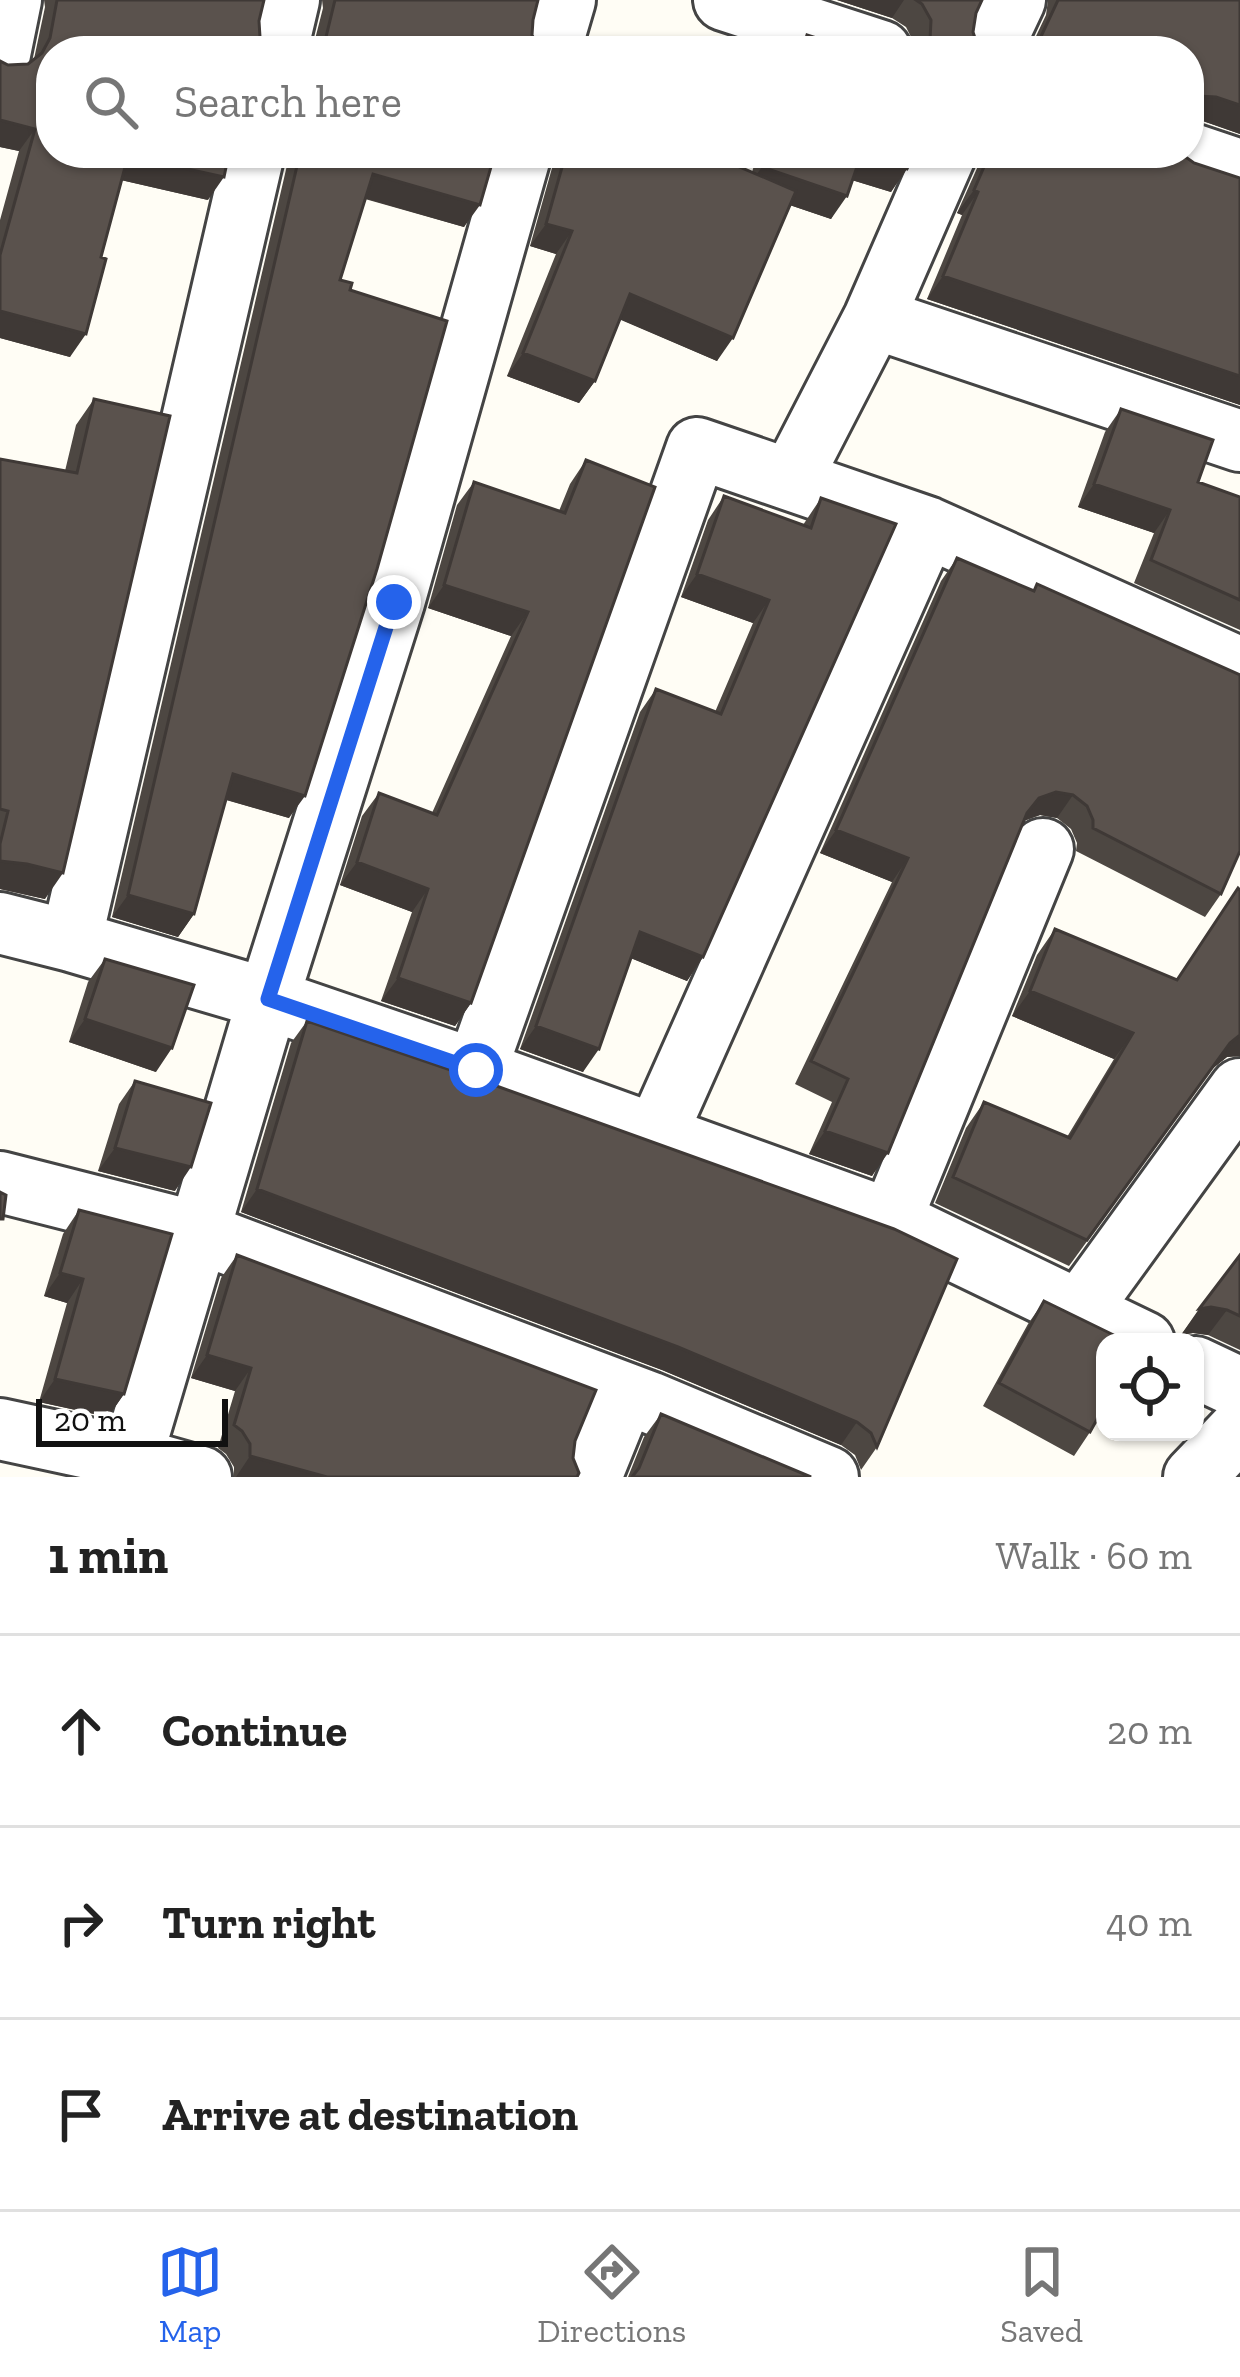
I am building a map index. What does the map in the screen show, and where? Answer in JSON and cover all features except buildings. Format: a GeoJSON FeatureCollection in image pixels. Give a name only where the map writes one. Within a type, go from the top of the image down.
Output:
{"type":"FeatureCollection","features":[{"type":"Feature","properties":{"kind":"street"},"geometry":{"type":"LineString","coordinates":[[0,54],[11,0]]}},
{"type":"Feature","properties":{"kind":"street"},"geometry":{"type":"LineString","coordinates":[[281,36],[289,0]]}},
{"type":"Feature","properties":{"kind":"street"},"geometry":{"type":"LineString","coordinates":[[554,36],[565,0]]}},
{"type":"Feature","properties":{"kind":"street"},"geometry":{"type":"LineString","coordinates":[[724,0],[835,36]]}},
{"type":"Feature","properties":{"kind":"street"},"geometry":{"type":"LineString","coordinates":[[999,36],[1016,0]]}},
{"type":"Feature","properties":{"kind":"street"},"geometry":{"type":"LineString","coordinates":[[1204,158],[1240,170]]}},
{"type":"Feature","properties":{"kind":"street"},"geometry":{"type":"LineString","coordinates":[[71,941],[251,168]]}},
{"type":"Feature","properties":{"kind":"street"},"geometry":{"type":"LineString","coordinates":[[128,1467],[268,999],[394,602],[516,168]]}},
{"type":"Feature","properties":{"kind":"street"},"geometry":{"type":"LineString","coordinates":[[791,479],[874,318],[939,168]]}},
{"type":"Feature","properties":{"kind":"street"},"geometry":{"type":"LineString","coordinates":[[874,318],[1240,441]]}},
{"type":"Feature","properties":{"kind":"street"},"geometry":{"type":"LineString","coordinates":[[476,1070],[697,448],[926,527],[1240,668]]}},
{"type":"Feature","properties":{"kind":"street"},"geometry":{"type":"LineString","coordinates":[[656,1136],[926,527]]}},
{"type":"Feature","properties":{"kind":"street"},"geometry":{"type":"LineString","coordinates":[[891,1220],[1042,849]]}},
{"type":"Feature","properties":{"kind":"street"},"geometry":{"type":"LineString","coordinates":[[0,923],[268,999],[891,1220],[1125,1333]]}},
{"type":"Feature","properties":{"kind":"street"},"geometry":{"type":"LineString","coordinates":[[1079,1311],[1240,1089]]}},
{"type":"Feature","properties":{"kind":"street"},"geometry":{"type":"LineString","coordinates":[[0,1182],[197,1232],[625,1393],[829,1477]]}},
{"type":"Feature","properties":{"kind":"street"},"geometry":{"type":"LineString","coordinates":[[1204,1370],[1240,1388]]}},
{"type":"Feature","properties":{"kind":"street"},"geometry":{"type":"LineString","coordinates":[[592,1477],[625,1393]]}},
{"type":"Feature","properties":{"kind":"street"},"geometry":{"type":"LineString","coordinates":[[0,1429],[128,1467],[201,1477]]}},
{"type":"Feature","properties":{"kind":"street"},"geometry":{"type":"LineString","coordinates":[[1194,1477],[1240,1429]]}},
{"type":"Feature","properties":{"kind":"route"},"geometry":{"type":"LineString","coordinates":[[394,602],[268,999],[476,1070]]}}]}
